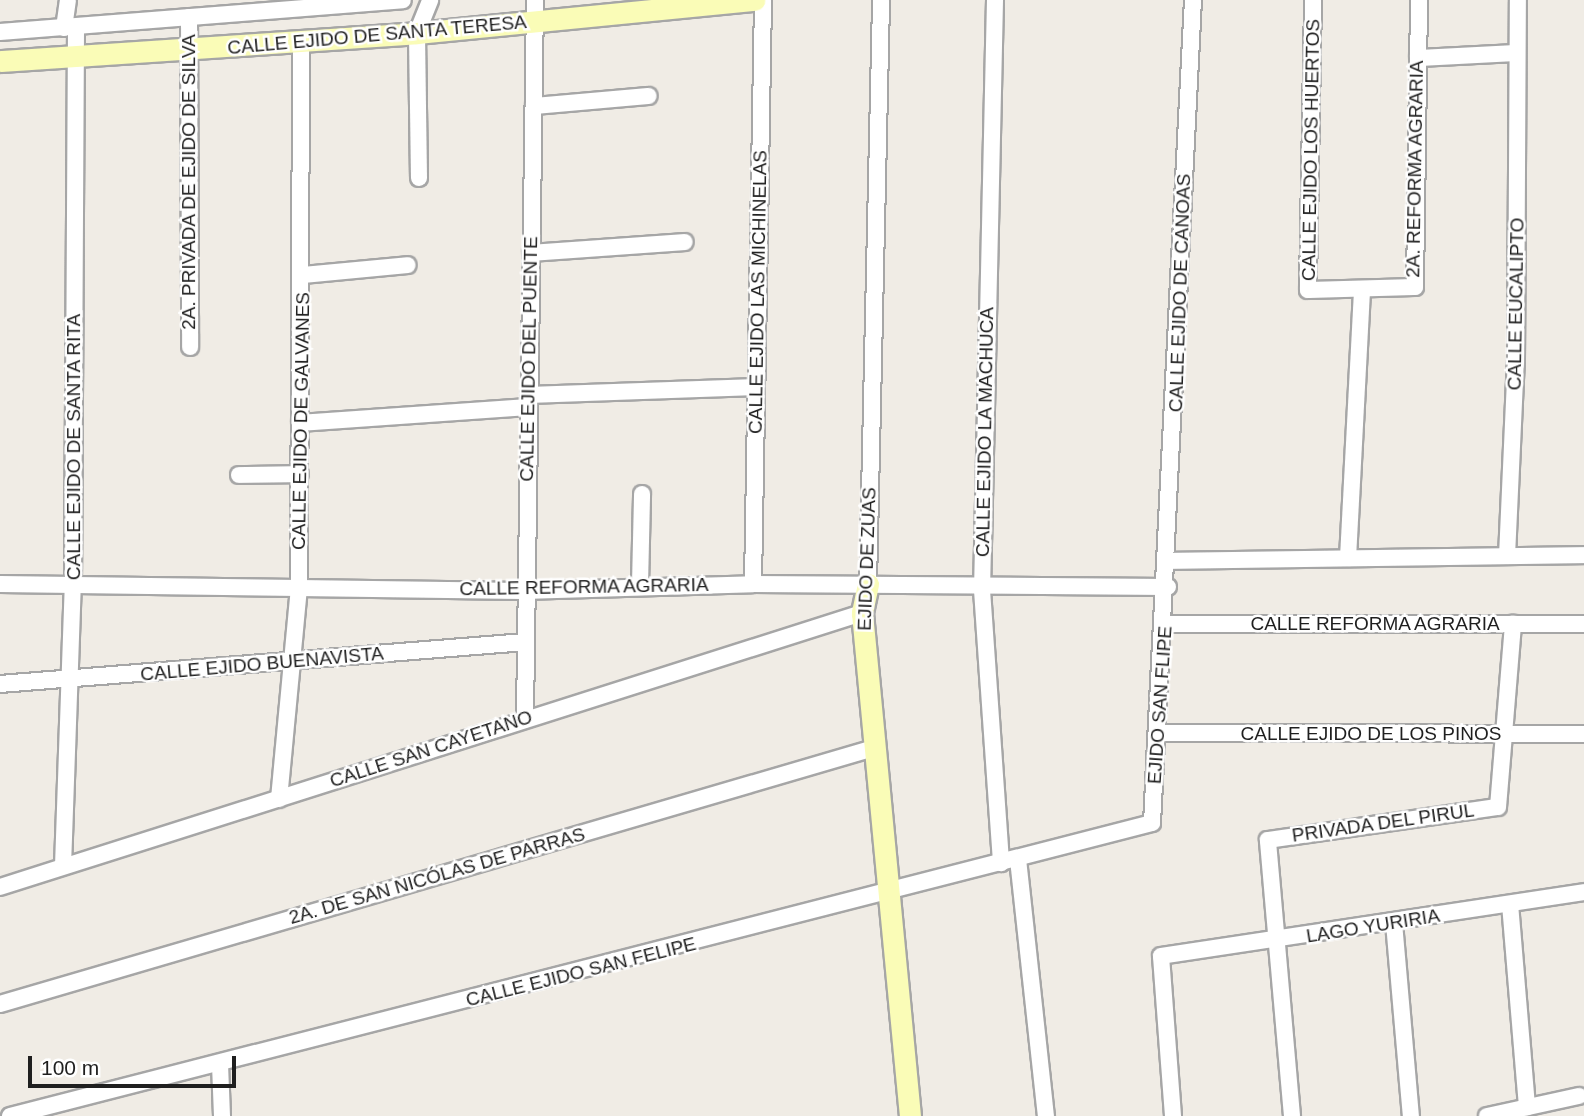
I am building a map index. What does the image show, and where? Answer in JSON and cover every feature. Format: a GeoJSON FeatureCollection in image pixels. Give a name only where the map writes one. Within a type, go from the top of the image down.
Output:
{"type":"FeatureCollection","features":[{"type":"Feature","properties":{"kind":"street","name":"CALLE EJIDO DE SANTA RITA"},"geometry":{"type":"LineString","coordinates":[[63,866],[74,584],[76,56],[68,0]]}},
{"type":"Feature","properties":{"kind":"street","name":"CALLE EJIDO DE SANTA TERESA"},"geometry":{"type":"LineString","coordinates":[[0,32],[189,17],[225,7],[403,0]]}},
{"type":"Feature","properties":{"kind":"street"},"geometry":{"type":"LineString","coordinates":[[419,178],[416,33],[430,0]]}},
{"type":"Feature","properties":{"kind":"street","name":"CALLE EJIDO DEL PUENTE"},"geometry":{"type":"LineString","coordinates":[[525,717],[523,591],[535,0]]}},
{"type":"Feature","properties":{"kind":"street","name":"CALLE EJIDO DE SANTA TERESA"},"geometry":{"type":"LineString","coordinates":[[0,61],[416,33],[533,22],[612,7],[754,0]]}},
{"type":"Feature","properties":{"kind":"street","name":"CALLE EJIDO LAS MICHINELAS"},"geometry":{"type":"LineString","coordinates":[[753,584],[763,0]]}},
{"type":"Feature","properties":{"kind":"street","name":"EJIDO DE ZUAS"},"geometry":{"type":"LineString","coordinates":[[881,0],[868,584],[862,613],[886,894],[910,1116]]}},
{"type":"Feature","properties":{"kind":"street","name":"CALLE EJIDO LA MACHUCA"},"geometry":{"type":"LineString","coordinates":[[995,0],[982,590],[1001,863]]}},
{"type":"Feature","properties":{"kind":"street","name":"CALLE EJIDO DE CANOAS"},"geometry":{"type":"LineString","coordinates":[[1168,587],[1193,0]]}},
{"type":"Feature","properties":{"kind":"street","name":"CALLE EJIDO LOS HUERTOS"},"geometry":{"type":"LineString","coordinates":[[1313,0],[1308,290],[1362,289]]}},
{"type":"Feature","properties":{"kind":"street","name":"2A. REFORMA AGRARIA"},"geometry":{"type":"LineString","coordinates":[[1362,289],[1415,287],[1419,0]]}},
{"type":"Feature","properties":{"kind":"street","name":"CALLE EUCALIPTO"},"geometry":{"type":"LineString","coordinates":[[1507,556],[1516,360],[1518,0]]}},
{"type":"Feature","properties":{"kind":"street","name":"2A. PRIVADA DE EJIDO DE SILVA"},"geometry":{"type":"LineString","coordinates":[[189,17],[190,347]]}},
{"type":"Feature","properties":{"kind":"street","name":"CALLE EJIDO DE GALVANES"},"geometry":{"type":"LineString","coordinates":[[279,799],[299,588],[303,275],[301,41]]}},
{"type":"Feature","properties":{"kind":"street"},"geometry":{"type":"LineString","coordinates":[[1418,58],[1517,53]]}},
{"type":"Feature","properties":{"kind":"street"},"geometry":{"type":"LineString","coordinates":[[534,106],[649,96]]}},
{"type":"Feature","properties":{"kind":"street"},"geometry":{"type":"LineString","coordinates":[[531,253],[685,242]]}},
{"type":"Feature","properties":{"kind":"street"},"geometry":{"type":"LineString","coordinates":[[303,275],[408,265]]}},
{"type":"Feature","properties":{"kind":"street"},"geometry":{"type":"LineString","coordinates":[[1348,558],[1362,289]]}},
{"type":"Feature","properties":{"kind":"street"},"geometry":{"type":"LineString","coordinates":[[300,423],[528,401],[756,387]]}},
{"type":"Feature","properties":{"kind":"street"},"geometry":{"type":"LineString","coordinates":[[239,475],[300,474]]}},
{"type":"Feature","properties":{"kind":"street"},"geometry":{"type":"LineString","coordinates":[[640,584],[642,494]]}},
{"type":"Feature","properties":{"kind":"street"},"geometry":{"type":"LineString","coordinates":[[1169,561],[1584,555]]}},
{"type":"Feature","properties":{"kind":"street","name":"CALLE REFORMA AGRARIA"},"geometry":{"type":"LineString","coordinates":[[0,583],[523,591],[640,584],[868,584],[982,590],[1168,587]]}},
{"type":"Feature","properties":{"kind":"street","name":"EJIDO SAN FLIPE"},"geometry":{"type":"LineString","coordinates":[[1152,823],[1168,587]]}},
{"type":"Feature","properties":{"kind":"street","name":"CALLE SAN CAYETANO"},"geometry":{"type":"LineString","coordinates":[[0,887],[279,799],[525,717],[862,613]]}},
{"type":"Feature","properties":{"kind":"street","name":"CALLE REFORMA AGRARIA"},"geometry":{"type":"LineString","coordinates":[[1165,624],[1584,624]]}},
{"type":"Feature","properties":{"kind":"street"},"geometry":{"type":"LineString","coordinates":[[1504,734],[1513,624]]}},
{"type":"Feature","properties":{"kind":"street","name":"CALLE EJIDO BUENAVISTA"},"geometry":{"type":"LineString","coordinates":[[0,684],[525,642]]}},
{"type":"Feature","properties":{"kind":"street","name":"CALLE EJIDO DE LOS PINOS"},"geometry":{"type":"LineString","coordinates":[[1158,733],[1584,734]]}},
{"type":"Feature","properties":{"kind":"street","name":"PRIVADA DEL PIRUL"},"geometry":{"type":"LineString","coordinates":[[1278,941],[1268,840],[1498,807],[1504,734]]}},
{"type":"Feature","properties":{"kind":"street","name":"2A. DE SAN NICÓLAS DE PARRAS"},"geometry":{"type":"LineString","coordinates":[[0,1004],[874,748]]}},
{"type":"Feature","properties":{"kind":"street","name":"CALLE EJIDO SAN FELIPE"},"geometry":{"type":"LineString","coordinates":[[10,1116],[75,1108],[220,1064],[886,894],[1152,823]]}},
{"type":"Feature","properties":{"kind":"street"},"geometry":{"type":"LineString","coordinates":[[1018,859],[1046,1116]]}},
{"type":"Feature","properties":{"kind":"street","name":"LAGO YURIRIA"},"geometry":{"type":"LineString","coordinates":[[1173,1116],[1161,956],[1278,941],[1584,892]]}},
{"type":"Feature","properties":{"kind":"street"},"geometry":{"type":"LineString","coordinates":[[1510,904],[1527,1107]]}},
{"type":"Feature","properties":{"kind":"street"},"geometry":{"type":"LineString","coordinates":[[1394,923],[1411,1116]]}},
{"type":"Feature","properties":{"kind":"street"},"geometry":{"type":"LineString","coordinates":[[1278,941],[1292,1116]]}},
{"type":"Feature","properties":{"kind":"street"},"geometry":{"type":"LineString","coordinates":[[220,1064],[222,1116]]}},
{"type":"Feature","properties":{"kind":"street"},"geometry":{"type":"LineString","coordinates":[[1487,1116],[1579,1096]]}}]}
